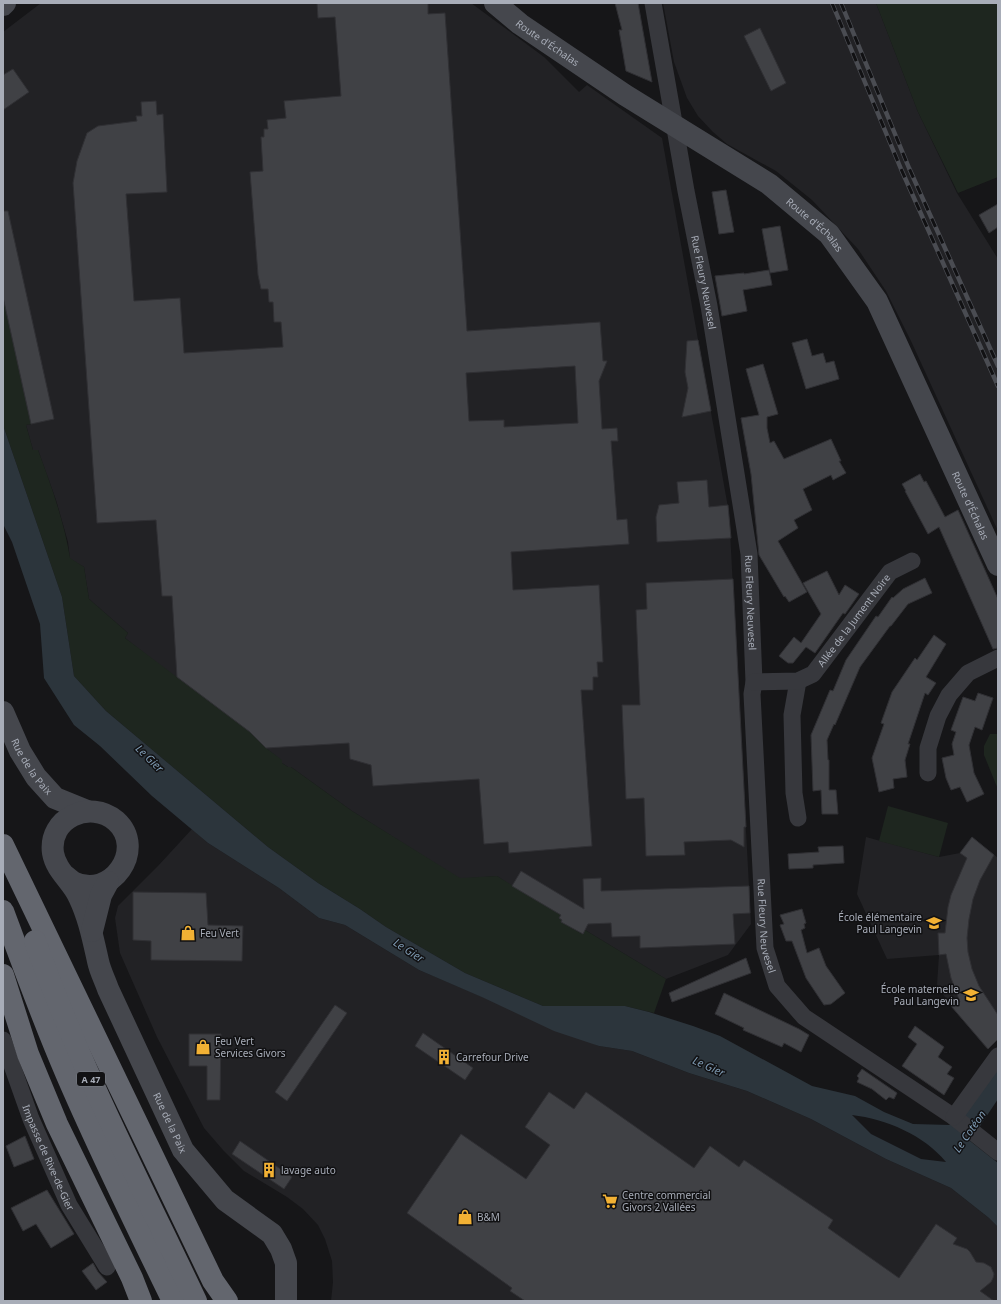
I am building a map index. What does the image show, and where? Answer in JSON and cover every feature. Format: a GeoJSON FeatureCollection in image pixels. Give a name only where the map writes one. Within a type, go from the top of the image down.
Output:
{"type":"FeatureCollection","features":[{"type":"Feature","properties":{"kind":"highway"},"geometry":{"type":"LineString","coordinates":[[3,845],[213,1282],[227,1301]]}},
{"type":"Feature","properties":{"kind":"highway","name":"A 47"},"geometry":{"type":"LineString","coordinates":[[3,850],[46,971],[98,1095],[196,1301]]}},
{"type":"Feature","properties":{"kind":"highway","name":"A 47"},"geometry":{"type":"LineString","coordinates":[[3,912],[35,997],[66,1072],[111,1174],[173,1301]]}},
{"type":"Feature","properties":{"kind":"highway"},"geometry":{"type":"LineString","coordinates":[[3,974],[28,1054],[57,1124],[132,1278],[141,1301]]}},
{"type":"Feature","properties":{"kind":"main road","name":"Route d'Échalas"},"geometry":{"type":"LineString","coordinates":[[495,3],[520,24],[625,96],[769,184],[829,234],[877,301],[998,565]]}},
{"type":"Feature","properties":{"kind":"main road","name":"Rue de la Paix"},"geometry":{"type":"LineString","coordinates":[[3,712],[20,751],[36,777],[55,798],[87,811]]}},
{"type":"Feature","properties":{"kind":"main road","name":"Rue de la Paix"},"geometry":{"type":"LineString","coordinates":[[55,798],[59,828]]}},
{"type":"Feature","properties":{"kind":"main road"},"geometry":{"type":"LineString","coordinates":[[87,811],[96,811],[107,815],[117,822],[124,832],[127,843],[127,855],[124,866],[117,875],[108,882],[86,886],[74,882],[64,875],[56,864],[53,852],[54,840],[59,828],[67,819],[78,813],[87,811]]}},
{"type":"Feature","properties":{"kind":"main road","name":"Rue de la Paix"},"geometry":{"type":"LineString","coordinates":[[64,875],[79,895],[92,932],[98,962],[108,990],[183,1150],[225,1200],[272,1234],[286,1263],[286,1294]]}},
{"type":"Feature","properties":{"kind":"main road","name":"Rue de la Paix"},"geometry":{"type":"LineString","coordinates":[[92,932],[101,895],[108,882]]}},
{"type":"Feature","properties":{"kind":"main road"},"geometry":{"type":"LineString","coordinates":[[271,1301],[286,1294]]}},
{"type":"Feature","properties":{"kind":"street","name":"Rue Fleury Neuvesel"},"geometry":{"type":"LineString","coordinates":[[653,3],[709,306],[749,554],[754,682],[752,694],[765,948],[777,986],[804,1017],[954,1117],[998,1152]]}},
{"type":"Feature","properties":{"kind":"street","name":"Allée de la Jument Noire"},"geometry":{"type":"LineString","coordinates":[[754,682],[798,681],[813,674],[890,572],[912,561]]}},
{"type":"Feature","properties":{"kind":"street"},"geometry":{"type":"LineString","coordinates":[[928,773],[928,748],[938,716],[949,694],[968,673],[998,658]]}},
{"type":"Feature","properties":{"kind":"street"},"geometry":{"type":"LineString","coordinates":[[798,681],[792,715],[794,793],[798,818]]}},
{"type":"Feature","properties":{"kind":"street","name":"Impasse de Rive-de-Gier"},"geometry":{"type":"LineString","coordinates":[[3,1040],[31,1119],[69,1204],[107,1267]]}},
{"type":"Feature","properties":{"kind":"street"},"geometry":{"type":"LineString","coordinates":[[954,1117],[998,1056]]}},
{"type":"Feature","properties":{"kind":"shaded area"},"geometry":{"type":"Polygon","coordinates":[[[41,3],[471,3],[544,57],[579,92],[587,85],[662,138],[729,513],[751,924],[728,955],[666,979],[585,930],[583,934],[561,922],[559,918],[497,876],[460,879],[352,811],[291,767],[288,767],[282,763],[281,760],[125,638],[128,633],[89,599],[84,567],[70,559],[68,542],[56,500],[38,450],[33,450],[26,425],[31,424],[3,297],[3,32],[41,3]]]}},
{"type":"Feature","properties":{"kind":"shaded area"},"geometry":{"type":"Polygon","coordinates":[[[663,3],[876,3],[918,112],[957,193],[998,259],[998,531],[911,341],[886,291],[858,249],[812,200],[776,171],[727,144],[698,116],[687,98],[674,62],[663,3]]]}},
{"type":"Feature","properties":{"kind":"shaded area"},"geometry":{"type":"Polygon","coordinates":[[[876,3],[998,3],[998,177],[958,193],[918,112],[876,3]]]}},
{"type":"Feature","properties":{"kind":"shaded area"},"geometry":{"type":"Polygon","coordinates":[[[3,297],[31,424],[26,425],[33,450],[38,450],[52,490],[61,517],[70,558],[84,567],[89,599],[128,633],[125,638],[250,732],[266,748],[282,760],[282,763],[288,767],[291,767],[352,811],[460,878],[497,876],[561,915],[559,918],[562,920],[561,922],[582,934],[585,930],[666,979],[654,1013],[625,1006],[543,1006],[465,973],[386,927],[318,883],[268,847],[106,711],[74,676],[62,597],[3,425],[3,297]]]}},
{"type":"Feature","properties":{"kind":"shaded area"},"geometry":{"type":"Polygon","coordinates":[[[990,734],[998,734],[997,787],[984,755],[984,746],[990,734]]]}},
{"type":"Feature","properties":{"kind":"shaded area"},"geometry":{"type":"Polygon","coordinates":[[[888,806],[948,823],[939,857],[879,841],[888,806]]]}},
{"type":"Feature","properties":{"kind":"shaded area"},"geometry":{"type":"Polygon","coordinates":[[[192,829],[208,843],[279,888],[319,918],[345,925],[419,970],[599,1046],[632,1051],[689,1073],[747,1091],[811,1119],[886,1159],[951,1188],[998,1227],[998,1301],[331,1301],[333,1282],[332,1261],[325,1239],[318,1225],[303,1209],[287,1197],[244,1171],[204,1128],[157,1037],[120,953],[115,918],[118,906],[192,829]]]}},
{"type":"Feature","properties":{"kind":"shaded area","name":"École élémentaire Paul Langevin"},"geometry":{"type":"Polygon","coordinates":[[[866,837],[939,857],[960,853],[972,837],[998,858],[998,1039],[987,1049],[951,1006],[937,985],[939,955],[887,959],[857,894],[866,837]]]}},
{"type":"Feature","properties":{"kind":"water"},"geometry":{"type":"Polygon","coordinates":[[[3,425],[62,597],[74,676],[106,711],[268,847],[318,883],[386,927],[465,973],[543,1006],[625,1006],[693,1026],[720,1036],[812,1086],[855,1096],[884,1112],[913,1124],[950,1125],[963,1116],[998,1069],[998,1099],[970,1141],[998,1163],[998,1227],[951,1188],[886,1159],[811,1119],[747,1091],[689,1073],[632,1051],[599,1046],[554,1031],[484,998],[419,970],[345,925],[319,918],[279,888],[208,843],[152,796],[100,746],[74,725],[44,678],[40,624],[12,542],[3,524],[3,425]],[[852,1115],[871,1134],[921,1159],[946,1162],[937,1152],[916,1136],[878,1120],[852,1115]]]}},
{"type":"Feature","properties":{"kind":"building"},"geometry":{"type":"Polygon","coordinates":[[[317,3],[428,3],[428,14],[445,13],[467,331],[600,322],[603,361],[607,361],[599,381],[602,429],[617,428],[618,441],[611,441],[617,520],[627,519],[629,544],[511,552],[513,590],[599,585],[603,662],[597,662],[598,677],[593,677],[593,690],[581,690],[592,846],[509,853],[508,842],[484,844],[479,779],[373,786],[371,765],[350,759],[349,743],[266,748],[250,732],[177,677],[172,596],[162,596],[156,520],[97,523],[73,183],[77,161],[87,133],[98,126],[137,121],[136,116],[142,116],[141,102],[156,101],[157,115],[163,114],[167,192],[126,194],[134,301],[180,298],[184,353],[283,347],[281,322],[274,322],[273,302],[269,302],[268,289],[261,289],[258,275],[250,172],[263,171],[261,137],[264,137],[264,129],[268,129],[267,120],[286,118],[284,101],[341,96],[335,17],[318,18],[317,3]],[[575,366],[466,373],[469,421],[504,420],[504,427],[578,423],[575,366]]]}},
{"type":"Feature","properties":{"kind":"building"},"geometry":{"type":"Polygon","coordinates":[[[615,3],[638,3],[652,82],[626,71],[619,30],[622,30],[615,3]]]}},
{"type":"Feature","properties":{"kind":"building"},"geometry":{"type":"Polygon","coordinates":[[[760,28],[786,83],[771,91],[744,36],[760,28]]]}},
{"type":"Feature","properties":{"kind":"building"},"geometry":{"type":"Polygon","coordinates":[[[13,69],[29,92],[3,110],[3,75],[13,69]]]}},
{"type":"Feature","properties":{"kind":"building"},"geometry":{"type":"Polygon","coordinates":[[[726,190],[734,232],[719,234],[712,192],[726,190]]]}},
{"type":"Feature","properties":{"kind":"building"},"geometry":{"type":"Polygon","coordinates":[[[998,204],[998,227],[989,233],[979,215],[998,204]]]}},
{"type":"Feature","properties":{"kind":"building"},"geometry":{"type":"Polygon","coordinates":[[[3,211],[8,211],[54,419],[31,424],[3,297],[3,211]]]}},
{"type":"Feature","properties":{"kind":"building"},"geometry":{"type":"Polygon","coordinates":[[[780,226],[788,270],[770,273],[762,229],[780,226]]]}},
{"type":"Feature","properties":{"kind":"building"},"geometry":{"type":"Polygon","coordinates":[[[769,270],[772,285],[743,290],[747,311],[722,316],[715,276],[744,274],[769,270]]]}},
{"type":"Feature","properties":{"kind":"building"},"geometry":{"type":"Polygon","coordinates":[[[807,339],[812,356],[823,353],[826,363],[834,361],[839,379],[806,389],[792,343],[807,339]]]}},
{"type":"Feature","properties":{"kind":"building"},"geometry":{"type":"Polygon","coordinates":[[[698,340],[711,411],[682,417],[688,388],[685,372],[687,341],[698,340]]]}},
{"type":"Feature","properties":{"kind":"building"},"geometry":{"type":"Polygon","coordinates":[[[763,364],[778,414],[767,417],[767,428],[770,443],[774,441],[784,459],[831,439],[841,461],[839,461],[846,473],[833,480],[831,475],[803,489],[812,510],[794,520],[798,528],[778,541],[807,592],[789,602],[785,596],[784,597],[759,555],[751,474],[741,418],[759,415],[746,369],[763,364]]]}},
{"type":"Feature","properties":{"kind":"building"},"geometry":{"type":"Polygon","coordinates":[[[920,474],[924,482],[926,481],[945,517],[958,510],[998,599],[998,648],[993,649],[939,527],[928,534],[905,491],[902,484],[920,474]]]}},
{"type":"Feature","properties":{"kind":"building"},"geometry":{"type":"Polygon","coordinates":[[[707,480],[709,507],[728,505],[731,538],[657,542],[656,517],[659,505],[679,503],[677,482],[707,480]]]}},
{"type":"Feature","properties":{"kind":"building"},"geometry":{"type":"Polygon","coordinates":[[[827,571],[839,595],[845,585],[859,594],[845,614],[843,613],[815,653],[806,647],[793,663],[788,663],[779,656],[794,637],[801,643],[821,614],[803,583],[827,571]]]}},
{"type":"Feature","properties":{"kind":"building"},"geometry":{"type":"Polygon","coordinates":[[[925,578],[932,593],[908,604],[860,667],[827,740],[829,790],[836,790],[838,814],[822,814],[821,790],[813,791],[811,735],[830,690],[833,691],[846,660],[876,616],[878,617],[892,597],[893,598],[903,589],[925,578]]]}},
{"type":"Feature","properties":{"kind":"building"},"geometry":{"type":"Polygon","coordinates":[[[733,579],[746,827],[744,827],[744,847],[731,840],[684,842],[685,855],[646,856],[644,798],[626,799],[622,705],[640,705],[636,610],[647,609],[646,583],[733,579]]]}},
{"type":"Feature","properties":{"kind":"building"},"geometry":{"type":"Polygon","coordinates":[[[934,635],[946,644],[926,677],[936,683],[928,695],[925,693],[908,744],[910,744],[905,760],[907,777],[893,779],[894,788],[879,792],[872,758],[884,724],[881,723],[892,692],[915,658],[917,660],[934,635]]]}},
{"type":"Feature","properties":{"kind":"building"},"geometry":{"type":"Polygon","coordinates":[[[978,693],[993,698],[982,730],[975,727],[969,745],[974,773],[984,794],[967,802],[960,787],[951,790],[946,778],[942,758],[954,755],[952,744],[956,732],[951,730],[963,697],[975,701],[978,693]]]}},
{"type":"Feature","properties":{"kind":"building"},"geometry":{"type":"Polygon","coordinates":[[[972,837],[994,855],[980,880],[973,899],[967,938],[968,952],[972,969],[979,986],[998,1015],[998,1039],[988,1049],[951,1006],[960,1002],[951,978],[946,954],[939,955],[938,933],[945,933],[951,895],[967,858],[960,853],[972,837]]]}},
{"type":"Feature","properties":{"kind":"building"},"geometry":{"type":"Polygon","coordinates":[[[843,846],[844,863],[813,865],[813,868],[789,869],[788,854],[819,852],[818,847],[843,846]]]}},
{"type":"Feature","properties":{"kind":"building"},"geometry":{"type":"Polygon","coordinates":[[[521,871],[584,909],[583,879],[601,878],[601,891],[749,886],[750,913],[733,914],[735,944],[640,948],[640,936],[612,937],[611,923],[588,924],[583,934],[561,922],[562,920],[559,918],[561,915],[512,886],[521,871]]]}},
{"type":"Feature","properties":{"kind":"building","name":"Feu Vert"},"geometry":{"type":"Polygon","coordinates":[[[133,892],[206,893],[208,925],[243,926],[242,961],[151,960],[151,941],[133,940],[133,892]]]}},
{"type":"Feature","properties":{"kind":"building"},"geometry":{"type":"Polygon","coordinates":[[[802,909],[806,923],[804,924],[805,928],[801,930],[807,953],[819,948],[826,966],[845,993],[831,1004],[824,1005],[806,978],[792,941],[786,941],[780,925],[784,924],[780,915],[802,909]]]}},
{"type":"Feature","properties":{"kind":"building"},"geometry":{"type":"Polygon","coordinates":[[[746,958],[751,973],[672,1002],[669,993],[746,958]]]}},
{"type":"Feature","properties":{"kind":"building"},"geometry":{"type":"Polygon","coordinates":[[[724,993],[809,1035],[801,1052],[784,1043],[782,1047],[743,1030],[744,1028],[715,1014],[724,993]]]}},
{"type":"Feature","properties":{"kind":"building"},"geometry":{"type":"Polygon","coordinates":[[[335,1005],[347,1013],[287,1101],[275,1092],[335,1005]]]}},
{"type":"Feature","properties":{"kind":"building"},"geometry":{"type":"Polygon","coordinates":[[[915,1026],[944,1047],[938,1057],[952,1067],[947,1074],[954,1078],[944,1095],[902,1066],[917,1044],[908,1037],[915,1026]]]}},
{"type":"Feature","properties":{"kind":"building","name":"Carrefour Drive"},"geometry":{"type":"Polygon","coordinates":[[[423,1033],[473,1068],[465,1080],[415,1046],[423,1033]]]}},
{"type":"Feature","properties":{"kind":"building"},"geometry":{"type":"Polygon","coordinates":[[[189,1034],[221,1034],[220,1100],[207,1100],[207,1066],[189,1066],[189,1034]]]}},
{"type":"Feature","properties":{"kind":"building"},"geometry":{"type":"Polygon","coordinates":[[[862,1069],[897,1093],[894,1099],[889,1097],[886,1100],[872,1089],[857,1082],[859,1078],[857,1076],[862,1069]]]}},
{"type":"Feature","properties":{"kind":"building","name":"Centre commercial Givors 2 Vallées"},"geometry":{"type":"Polygon","coordinates":[[[549,1092],[574,1109],[586,1092],[694,1168],[710,1146],[739,1167],[744,1160],[833,1220],[828,1228],[899,1278],[936,1224],[957,1238],[953,1244],[967,1249],[976,1262],[984,1263],[991,1267],[994,1274],[993,1278],[991,1282],[980,1291],[994,1301],[525,1301],[510,1291],[512,1288],[407,1213],[461,1134],[526,1179],[550,1145],[525,1127],[549,1092]]]}},
{"type":"Feature","properties":{"kind":"building"},"geometry":{"type":"Polygon","coordinates":[[[25,1136],[34,1159],[14,1167],[6,1146],[25,1136]]]}},
{"type":"Feature","properties":{"kind":"building","name":"lavage auto"},"geometry":{"type":"Polygon","coordinates":[[[240,1141],[292,1177],[284,1189],[232,1154],[240,1141]]]}},
{"type":"Feature","properties":{"kind":"building"},"geometry":{"type":"Polygon","coordinates":[[[47,1190],[74,1234],[51,1248],[36,1224],[23,1231],[11,1208],[47,1190]]]}},
{"type":"Feature","properties":{"kind":"building"},"geometry":{"type":"Polygon","coordinates":[[[93,1263],[98,1272],[107,1282],[96,1290],[82,1271],[93,1263]]]}},
{"type":"Feature","properties":{"kind":"railway"},"geometry":{"type":"LineString","coordinates":[[832,3],[901,169],[998,386]]}},
{"type":"Feature","properties":{"kind":"railway"},"geometry":{"type":"LineString","coordinates":[[841,3],[909,168],[998,366]]}},
{"type":"Feature","properties":{"kind":"place","name":"École élémentaire Paul Langevin"},"geometry":{"type":"Point","coordinates":[934,923]}},
{"type":"Feature","properties":{"kind":"place","name":"Feu Vert"},"geometry":{"type":"Point","coordinates":[188,933]}},
{"type":"Feature","properties":{"kind":"place","name":"École maternelle Paul Langevin"},"geometry":{"type":"Point","coordinates":[971,995]}},
{"type":"Feature","properties":{"kind":"place","name":"Feu Vert Services Givors"},"geometry":{"type":"Point","coordinates":[203,1047]}},
{"type":"Feature","properties":{"kind":"place","name":"Carrefour Drive"},"geometry":{"type":"Point","coordinates":[444,1057]}},
{"type":"Feature","properties":{"kind":"place","name":"lavage auto"},"geometry":{"type":"Point","coordinates":[269,1170]}},
{"type":"Feature","properties":{"kind":"place","name":"Centre commercial Givors 2 Vallées"},"geometry":{"type":"Point","coordinates":[610,1201]}},
{"type":"Feature","properties":{"kind":"place","name":"B&M"},"geometry":{"type":"Point","coordinates":[465,1217]}},
{"type":"Feature","properties":{"kind":"water label","name":"Le Gier"},"geometry":{"type":"Point","coordinates":[150,758]}},
{"type":"Feature","properties":{"kind":"water label","name":"Le Gier"},"geometry":{"type":"Point","coordinates":[409,950]}},
{"type":"Feature","properties":{"kind":"water label","name":"Le Gier"},"geometry":{"type":"Point","coordinates":[709,1066]}},
{"type":"Feature","properties":{"kind":"water label","name":"Le Cotéon"},"geometry":{"type":"Point","coordinates":[969,1131]}}]}
